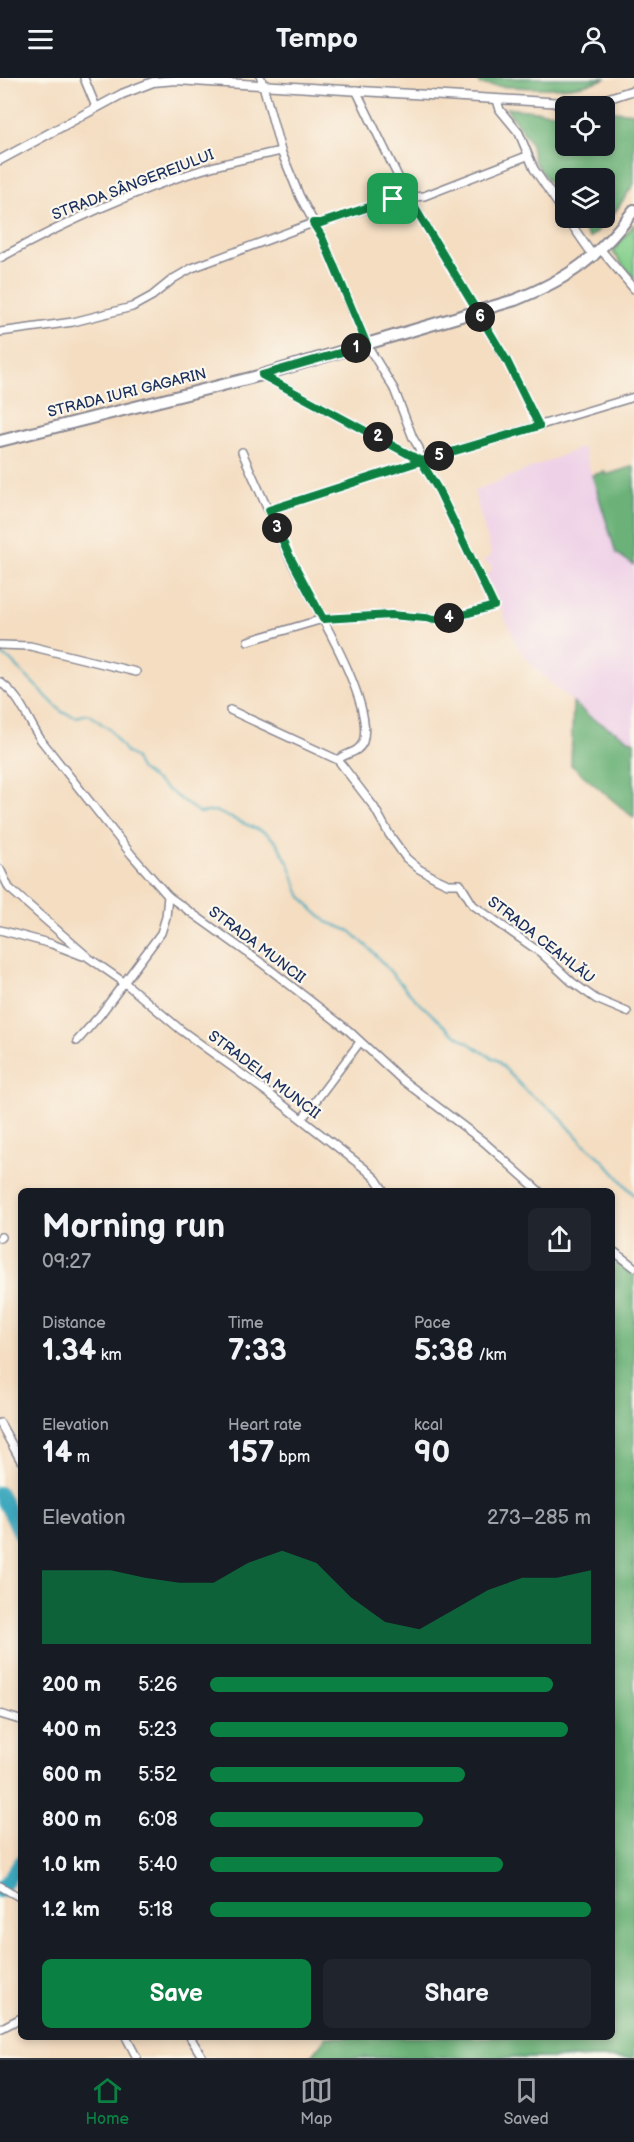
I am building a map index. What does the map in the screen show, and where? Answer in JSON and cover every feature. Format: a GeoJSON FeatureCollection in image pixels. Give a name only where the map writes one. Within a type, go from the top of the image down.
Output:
{"type":"FeatureCollection","features":[{"type":"Feature","properties":{"kind":"main road","name":"STRADA IURI GAGARIN"},"geometry":{"type":"LineString","coordinates":[[0,441],[262,375],[515,300],[542,289],[597,253],[634,210]]}},
{"type":"Feature","properties":{"kind":"street"},"geometry":{"type":"LineString","coordinates":[[84,78],[96,107]]}},
{"type":"Feature","properties":{"kind":"street"},"geometry":{"type":"LineString","coordinates":[[0,160],[96,107],[141,86],[164,79],[261,81],[356,90],[580,104],[597,102],[633,92]]}},
{"type":"Feature","properties":{"kind":"street"},"geometry":{"type":"LineString","coordinates":[[248,641],[323,619],[391,615],[436,619],[458,616],[494,606],[439,491],[421,461],[419,448],[394,389],[367,345],[326,247],[300,197],[281,151],[261,81]]}},
{"type":"Feature","properties":{"kind":"street"},"geometry":{"type":"LineString","coordinates":[[356,90],[406,193],[507,361],[539,426]]}},
{"type":"Feature","properties":{"kind":"street"},"geometry":{"type":"LineString","coordinates":[[497,100],[500,110],[519,133],[527,156],[555,200]]}},
{"type":"Feature","properties":{"kind":"street","name":"STRADA SÂNGEREIULUI"},"geometry":{"type":"LineString","coordinates":[[0,258],[59,226],[186,175],[222,164],[281,151]]}},
{"type":"Feature","properties":{"kind":"street"},"geometry":{"type":"LineString","coordinates":[[0,332],[73,322],[132,307],[192,268],[313,223],[321,223],[379,205],[406,193],[415,197],[424,196],[527,156]]}},
{"type":"Feature","properties":{"kind":"street"},"geometry":{"type":"LineString","coordinates":[[575,228],[634,289]]}},
{"type":"Feature","properties":{"kind":"street"},"geometry":{"type":"LineString","coordinates":[[262,375],[421,461]]}},
{"type":"Feature","properties":{"kind":"street"},"geometry":{"type":"LineString","coordinates":[[269,510],[421,461],[634,397]]}},
{"type":"Feature","properties":{"kind":"street"},"geometry":{"type":"LineString","coordinates":[[242,452],[289,555],[323,619],[358,698],[364,735],[360,748],[338,760]]}},
{"type":"Feature","properties":{"kind":"street"},"geometry":{"type":"LineString","coordinates":[[0,645],[30,646],[136,672]]}},
{"type":"Feature","properties":{"kind":"street","name":"STRADA MUNCII"},"geometry":{"type":"LineString","coordinates":[[0,682],[18,698],[41,740],[131,854],[168,896],[263,964],[360,1042],[401,1079],[484,1142],[535,1188]]}},
{"type":"Feature","properties":{"kind":"street","name":"STRADA CEAHLĂU"},"geometry":{"type":"LineString","coordinates":[[230,710],[338,760],[374,807],[389,834],[411,862],[448,884],[460,884],[474,905],[541,953],[572,982],[596,999],[627,1012]]}},
{"type":"Feature","properties":{"kind":"street","name":"STRADELA MUNCII"},"geometry":{"type":"LineString","coordinates":[[0,869],[5,883],[15,894],[89,958],[124,983],[181,1030],[302,1119],[364,1168],[382,1188]]}},
{"type":"Feature","properties":{"kind":"street"},"geometry":{"type":"LineString","coordinates":[[77,1041],[161,933],[166,917],[168,896]]}},
{"type":"Feature","properties":{"kind":"street"},"geometry":{"type":"LineString","coordinates":[[0,930],[52,944],[89,958]]}},
{"type":"Feature","properties":{"kind":"street"},"geometry":{"type":"LineString","coordinates":[[302,1119],[360,1042]]}},
{"type":"Feature","properties":{"kind":"street"},"geometry":{"type":"LineString","coordinates":[[615,1252],[634,1267]]}},
{"type":"Feature","properties":{"kind":"street"},"geometry":{"type":"LineString","coordinates":[[0,1423],[18,1454]]}},
{"type":"Feature","properties":{"kind":"street"},"geometry":{"type":"LineString","coordinates":[[0,1714],[18,1719]]}},
{"type":"Feature","properties":{"kind":"street"},"geometry":{"type":"LineString","coordinates":[[0,1886],[18,1896]]}},
{"type":"Feature","properties":{"kind":"street"},"geometry":{"type":"LineString","coordinates":[[0,2029],[18,2020]]}},
{"type":"Feature","properties":{"kind":"street"},"geometry":{"type":"LineString","coordinates":[[128,2040],[137,2058]]}},
{"type":"Feature","properties":{"kind":"street"},"geometry":{"type":"LineString","coordinates":[[192,2040],[203,2058]]}},
{"type":"Feature","properties":{"kind":"shaded area"},"geometry":{"type":"Polygon","coordinates":[[[583,447],[616,553],[634,565],[634,742],[590,717],[543,676],[519,650],[486,574],[492,571],[490,563],[486,565],[484,560],[491,552],[474,491],[583,447]]]}},
{"type":"Feature","properties":{"kind":"green space"},"geometry":{"type":"Polygon","coordinates":[[[477,78],[607,78],[576,86],[544,88],[480,85],[477,78]]]}},
{"type":"Feature","properties":{"kind":"green space"},"geometry":{"type":"Polygon","coordinates":[[[506,108],[555,113],[555,156],[615,156],[615,111],[634,113],[634,184],[615,212],[615,168],[555,168],[555,191],[534,161],[530,142],[506,108]]]}},
{"type":"Feature","properties":{"kind":"green space"},"geometry":{"type":"Polygon","coordinates":[[[634,224],[634,279],[613,252],[634,224]]]}},
{"type":"Feature","properties":{"kind":"green space"},"geometry":{"type":"Polygon","coordinates":[[[582,228],[600,228],[590,238],[582,228]]]}},
{"type":"Feature","properties":{"kind":"green space"},"geometry":{"type":"Polygon","coordinates":[[[634,466],[634,565],[616,553],[592,475],[605,472],[606,475],[634,466]]]}},
{"type":"Feature","properties":{"kind":"green space"},"geometry":{"type":"Polygon","coordinates":[[[573,702],[590,717],[634,742],[634,818],[571,765],[573,702]]]}},
{"type":"Feature","properties":{"kind":"green space"},"geometry":{"type":"Polygon","coordinates":[[[615,1257],[634,1272],[634,2058],[310,2058],[324,2040],[615,2040],[615,1257]]]}},
{"type":"Feature","properties":{"kind":"waterway"},"geometry":{"type":"LineString","coordinates":[[0,654],[10,660],[62,712],[76,717],[88,714],[109,729],[126,752],[134,757],[140,769],[199,813],[215,811],[266,833],[277,843],[290,866],[299,893],[313,910],[327,922],[350,931],[371,950],[412,996],[450,1031],[497,1060],[527,1092],[556,1113],[634,1195]]}},
{"type":"Feature","properties":{"kind":"waterway"},"geometry":{"type":"LineString","coordinates":[[0,1493],[18,1529]]}},
{"type":"Feature","properties":{"kind":"waterway"},"geometry":{"type":"LineString","coordinates":[[0,1891],[18,1865]]}},
{"type":"Feature","properties":{"kind":"route"},"geometry":{"type":"LineString","coordinates":[[393,199],[321,223],[313,223],[322,237],[367,345],[262,375],[421,461],[269,510],[289,555],[323,619],[391,615],[436,619],[458,616],[494,606],[439,491],[421,461],[539,426],[507,361],[406,193],[393,199]]}}]}
